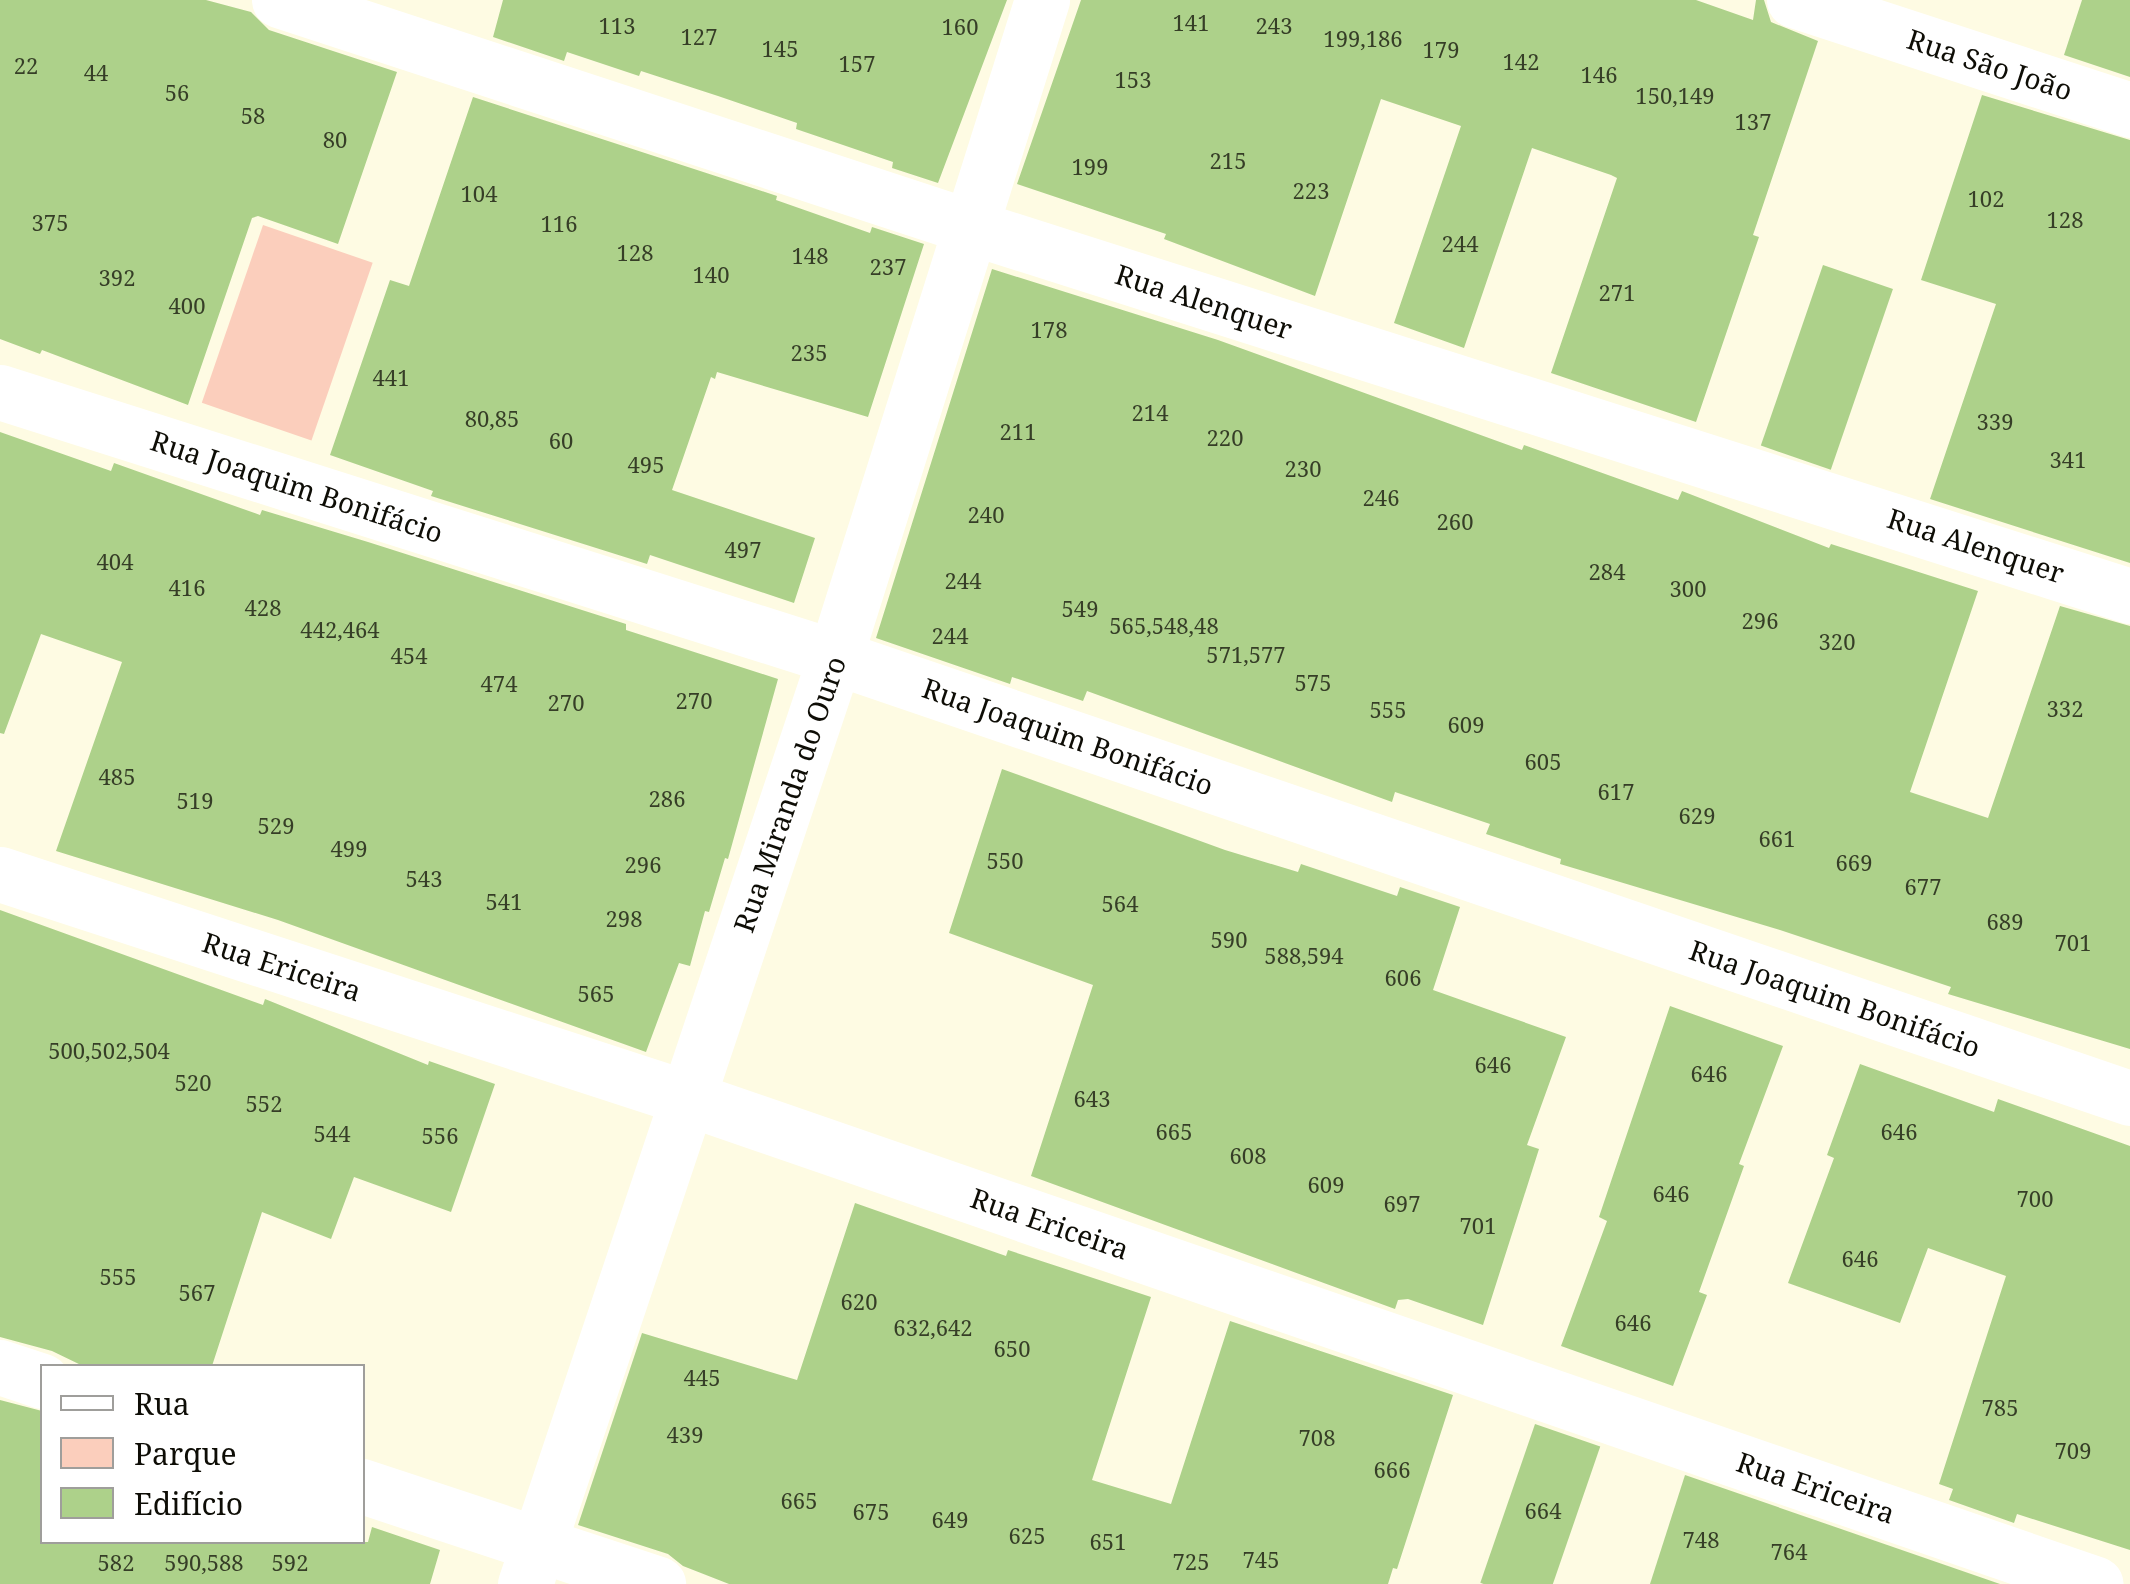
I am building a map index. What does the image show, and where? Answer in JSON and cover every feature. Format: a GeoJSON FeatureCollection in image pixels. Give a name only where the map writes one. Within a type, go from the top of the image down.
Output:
{"type":"FeatureCollection","features":[{"type":"Feature","properties":{"kind":"street","name":"Rua Alenquer"},"geometry":{"type":"LineString","coordinates":[[279,0],[974,228],[2130,596]]}},
{"type":"Feature","properties":{"kind":"street","name":"Rua Miranda do Ouro"},"geometry":{"type":"LineString","coordinates":[[531,1564],[835,657],[974,228],[1042,0]]}},
{"type":"Feature","properties":{"kind":"street","name":"Rua São João"},"geometry":{"type":"LineString","coordinates":[[1794,0],[2130,110]]}},
{"type":"Feature","properties":{"kind":"street","name":"Rua Joaquim Bonifácio"},"geometry":{"type":"LineString","coordinates":[[0,392],[835,657],[2130,1098]]}},
{"type":"Feature","properties":{"kind":"street","name":"Rua Ericeira"},"geometry":{"type":"LineString","coordinates":[[0,874],[687,1098],[2096,1584]]}},
{"type":"Feature","properties":{"kind":"street"},"geometry":{"type":"LineString","coordinates":[[0,1367],[40,1380]]}},
{"type":"Feature","properties":{"kind":"street"},"geometry":{"type":"LineString","coordinates":[[365,1487],[531,1564],[658,1584]]}},
{"type":"Feature","properties":{"kind":"green space"},"geometry":{"type":"Polygon","coordinates":[[[263,225],[373,263],[311,441],[202,403],[263,225]]]}},
{"type":"Feature","properties":{"kind":"building"},"geometry":{"type":"Polygon","coordinates":[[[0,0],[206,0],[251,12],[269,30],[397,72],[338,244],[258,216],[252,218],[188,405],[42,350],[40,354],[0,339],[0,0]]]}},
{"type":"Feature","properties":{"kind":"building"},"geometry":{"type":"Polygon","coordinates":[[[503,0],[1007,0],[938,183],[892,168],[893,162],[796,129],[797,123],[718,96],[567,52],[564,61],[493,37],[503,0]]]}},
{"type":"Feature","properties":{"kind":"building"},"geometry":{"type":"Polygon","coordinates":[[[1081,0],[1696,0],[1753,20],[1756,0],[1764,0],[1771,22],[1818,41],[1753,235],[1759,237],[1696,422],[1551,373],[1617,178],[1611,175],[1532,148],[1464,348],[1394,323],[1461,126],[1381,99],[1315,296],[1164,239],[1166,234],[1017,184],[1081,0]]]}},
{"type":"Feature","properties":{"kind":"building"},"geometry":{"type":"Polygon","coordinates":[[[2082,0],[2130,0],[2130,77],[2064,55],[2082,0]]]}},
{"type":"Feature","properties":{"kind":"building"},"geometry":{"type":"Polygon","coordinates":[[[1982,95],[2130,140],[2130,563],[1930,499],[1996,304],[1921,280],[1982,95]]]}},
{"type":"Feature","properties":{"kind":"building"},"geometry":{"type":"Polygon","coordinates":[[[473,97],[777,196],[776,200],[870,233],[872,227],[924,244],[868,417],[717,372],[715,379],[711,377],[672,490],[815,538],[794,603],[650,555],[647,564],[431,496],[433,491],[330,455],[390,280],[409,286],[473,97]]]}},
{"type":"Feature","properties":{"kind":"building"},"geometry":{"type":"Polygon","coordinates":[[[1823,265],[1893,289],[1831,470],[1761,446],[1823,265]]]}},
{"type":"Feature","properties":{"kind":"building"},"geometry":{"type":"Polygon","coordinates":[[[992,269],[1218,340],[1522,450],[1524,445],[1678,500],[1682,491],[1829,548],[1831,544],[1978,591],[1910,792],[1988,818],[2060,606],[2130,626],[2130,1049],[1948,994],[1951,987],[1780,930],[1560,864],[1561,859],[1486,834],[1490,824],[1395,792],[1392,802],[1087,691],[1083,701],[1012,677],[1010,684],[876,638],[992,269]]]}},
{"type":"Feature","properties":{"kind":"building"},"geometry":{"type":"Polygon","coordinates":[[[0,432],[111,471],[114,463],[260,515],[262,510],[368,542],[626,624],[626,630],[778,679],[728,859],[725,858],[709,912],[705,911],[690,966],[679,963],[646,1052],[278,920],[56,851],[122,662],[41,634],[4,734],[0,733],[0,432]]]}},
{"type":"Feature","properties":{"kind":"building"},"geometry":{"type":"Polygon","coordinates":[[[1002,769],[1225,850],[1298,872],[1301,864],[1397,896],[1400,887],[1460,907],[1433,990],[1566,1037],[1527,1145],[1539,1149],[1483,1325],[1408,1299],[1398,1300],[1395,1309],[1031,1176],[1093,985],[949,933],[1002,769]]]}},
{"type":"Feature","properties":{"kind":"building"},"geometry":{"type":"Polygon","coordinates":[[[0,910],[263,1005],[265,999],[428,1065],[429,1061],[495,1084],[451,1212],[354,1177],[331,1239],[262,1212],[213,1364],[79,1364],[52,1351],[0,1337],[0,910]]]}},
{"type":"Feature","properties":{"kind":"building"},"geometry":{"type":"Polygon","coordinates":[[[1670,1006],[1783,1046],[1739,1164],[1744,1166],[1699,1292],[1707,1295],[1673,1386],[1561,1346],[1607,1221],[1599,1217],[1670,1006]]]}},
{"type":"Feature","properties":{"kind":"building"},"geometry":{"type":"Polygon","coordinates":[[[1860,1064],[1994,1112],[1998,1099],[2130,1146],[2130,1550],[2017,1514],[2014,1523],[1949,1500],[1953,1489],[1939,1484],[2006,1276],[1928,1248],[1900,1323],[1788,1283],[1834,1158],[1827,1155],[1860,1064]]]}},
{"type":"Feature","properties":{"kind":"building"},"geometry":{"type":"Polygon","coordinates":[[[855,1203],[1006,1256],[1008,1250],[1151,1297],[1092,1480],[1171,1504],[1230,1321],[1453,1395],[1397,1569],[1393,1568],[1388,1584],[729,1584],[683,1566],[668,1554],[578,1525],[642,1333],[797,1380],[855,1203]]]}},
{"type":"Feature","properties":{"kind":"building"},"geometry":{"type":"Polygon","coordinates":[[[0,1400],[40,1410],[40,1544],[365,1544],[372,1527],[440,1550],[430,1584],[0,1584],[0,1400]]]}},
{"type":"Feature","properties":{"kind":"building"},"geometry":{"type":"Polygon","coordinates":[[[1535,1424],[1600,1446],[1553,1584],[1480,1583],[1535,1424]]]}},
{"type":"Feature","properties":{"kind":"building"},"geometry":{"type":"Polygon","coordinates":[[[1685,1475],[2000,1584],[1650,1584],[1685,1475]]]}}]}
